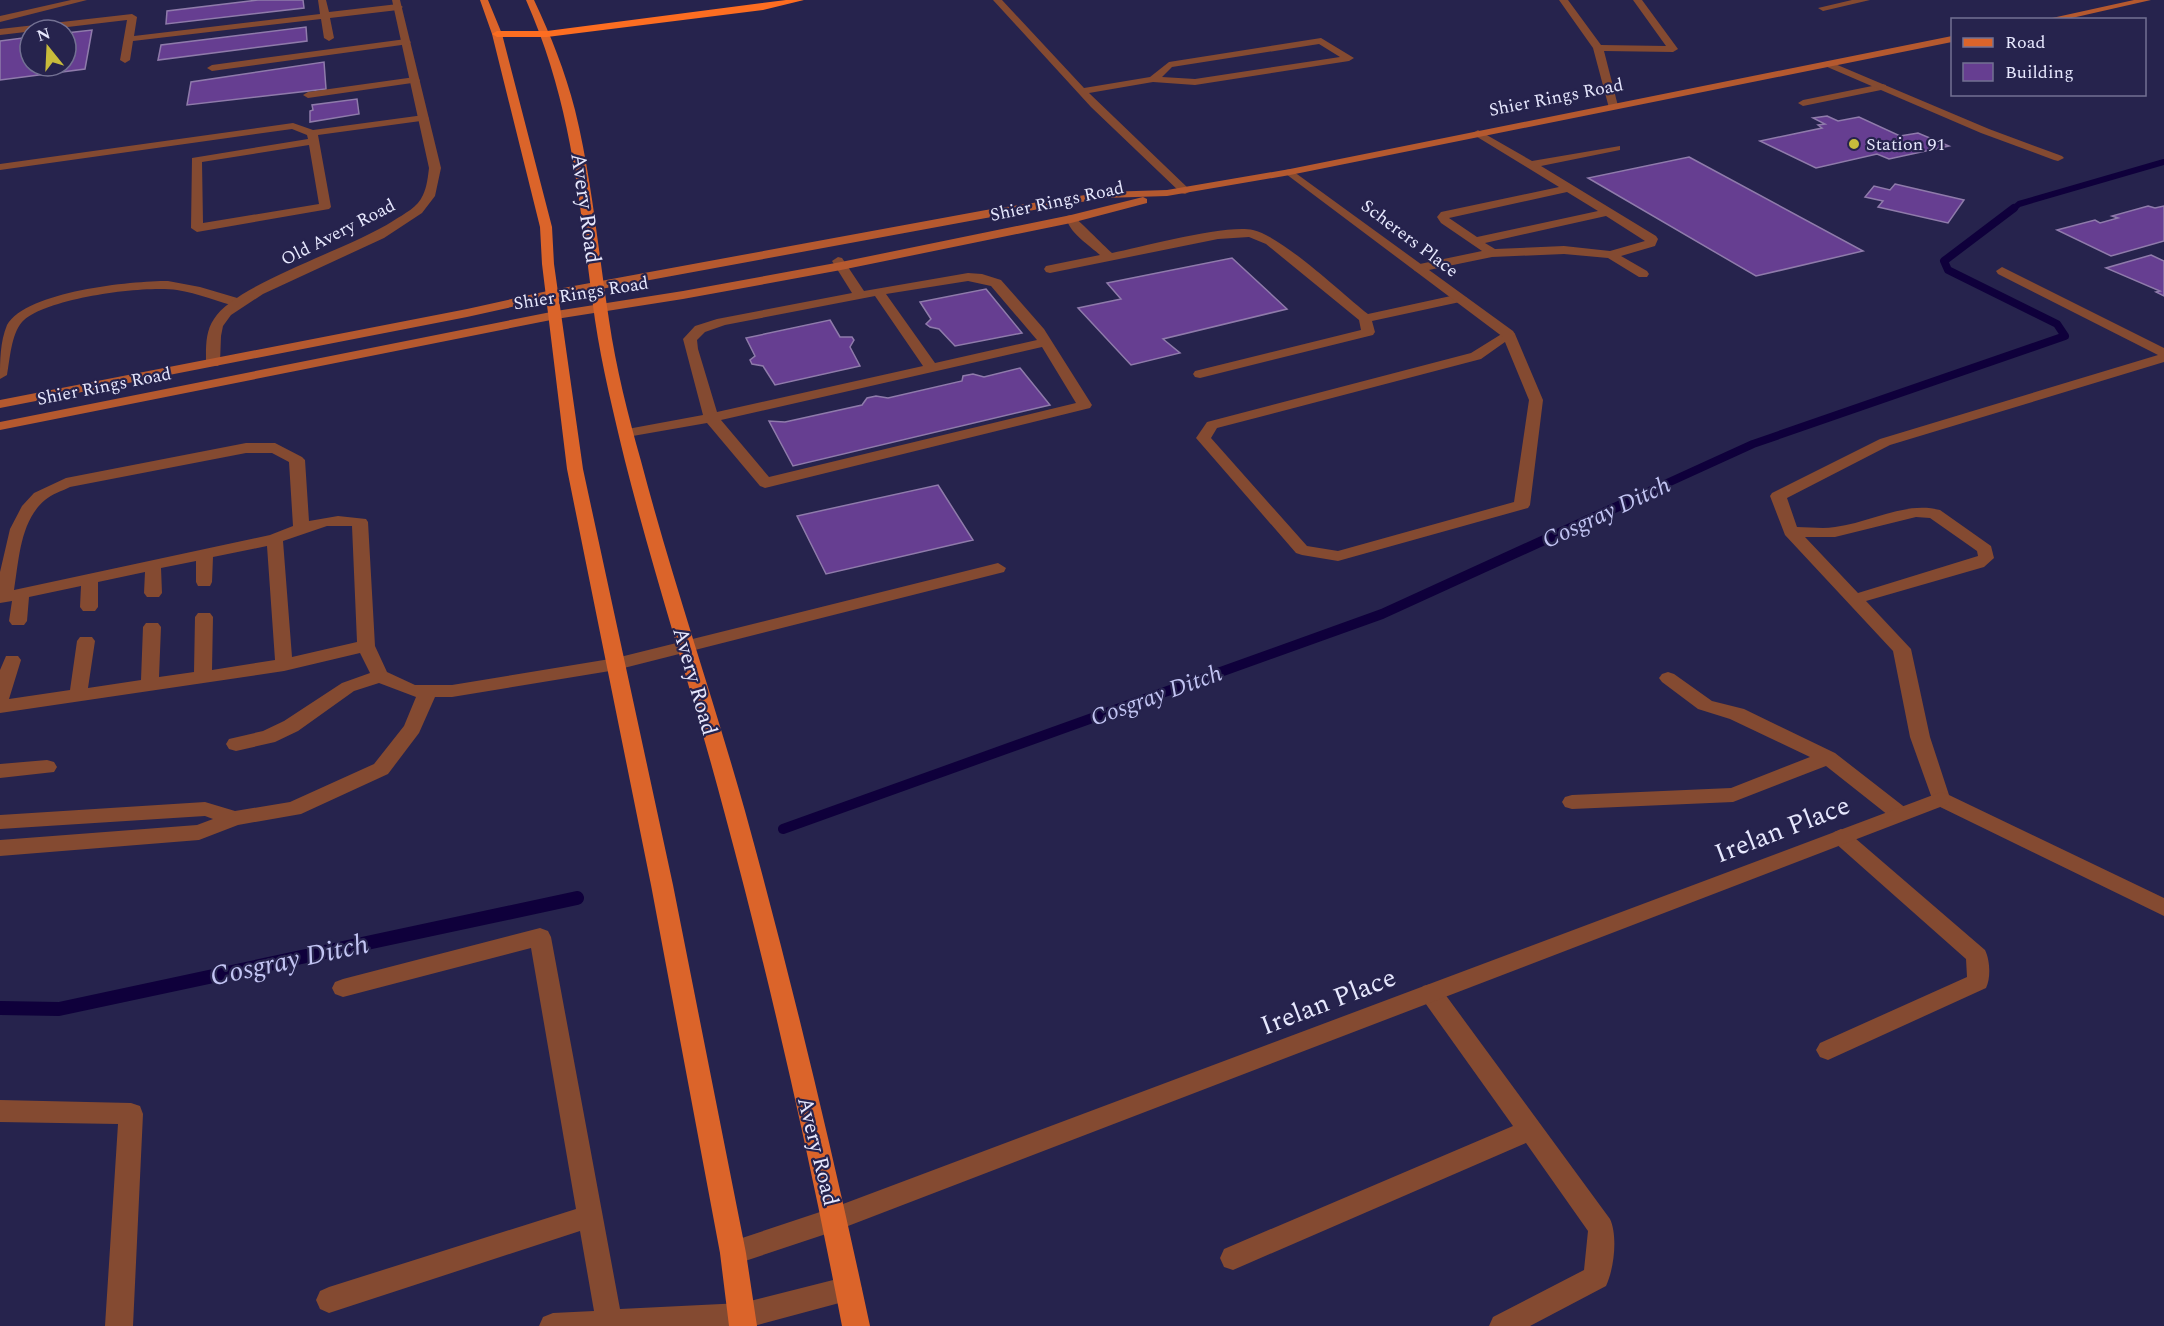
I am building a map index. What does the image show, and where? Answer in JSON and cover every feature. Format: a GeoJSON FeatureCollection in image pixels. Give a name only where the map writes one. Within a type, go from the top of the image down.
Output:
{"type":"FeatureCollection","features":[{"type":"Feature","properties":{"kind":"highway"},"geometry":{"type":"LineString","coordinates":[[545,29],[752,0]]}},
{"type":"Feature","properties":{"kind":"highway"},"geometry":{"type":"LineString","coordinates":[[497,34],[763,7],[800,0]]}},
{"type":"Feature","properties":{"kind":"main road","name":"Avery Road"},"geometry":{"type":"LineString","coordinates":[[484,0],[497,34],[546,227],[552,294],[575,469],[664,896],[733,1253],[743,1321]]}},
{"type":"Feature","properties":{"kind":"main road","name":"Avery Road"},"geometry":{"type":"LineString","coordinates":[[530,0],[556,57],[577,137],[600,306],[627,433],[747,857],[835,1218],[856,1326]]}},
{"type":"Feature","properties":{"kind":"main road"},"geometry":{"type":"LineString","coordinates":[[2058,18],[2147,0]]}},
{"type":"Feature","properties":{"kind":"main road","name":"Shier Rings Road"},"geometry":{"type":"LineString","coordinates":[[0,426],[600,306],[683,296],[840,263],[1071,219],[1125,207],[1167,194],[1951,39]]}},
{"type":"Feature","properties":{"kind":"main road","name":"Shier Rings Road"},"geometry":{"type":"LineString","coordinates":[[0,404],[598,285],[1025,208],[1106,195],[1167,194]]}},
{"type":"Feature","properties":{"kind":"main road"},"geometry":{"type":"LineString","coordinates":[[840,263],[988,228],[1009,219],[1025,208]]}},
{"type":"Feature","properties":{"kind":"street"},"geometry":{"type":"LineString","coordinates":[[11,5],[65,0]]}},
{"type":"Feature","properties":{"kind":"street"},"geometry":{"type":"LineString","coordinates":[[0,19],[82,0]]}},
{"type":"Feature","properties":{"kind":"street"},"geometry":{"type":"LineString","coordinates":[[322,0],[328,38]]}},
{"type":"Feature","properties":{"kind":"street"},"geometry":{"type":"LineString","coordinates":[[997,0],[1082,91],[1185,191]]}},
{"type":"Feature","properties":{"kind":"street"},"geometry":{"type":"LineString","coordinates":[[1563,0],[1598,48],[1613,106]]}},
{"type":"Feature","properties":{"kind":"street"},"geometry":{"type":"LineString","coordinates":[[1598,48],[1673,49],[1637,0]]}},
{"type":"Feature","properties":{"kind":"street"},"geometry":{"type":"LineString","coordinates":[[1823,8],[1866,0]]}},
{"type":"Feature","properties":{"kind":"street"},"geometry":{"type":"LineString","coordinates":[[129,39],[324,16],[397,3]]}},
{"type":"Feature","properties":{"kind":"street","name":"Old Avery Road"},"geometry":{"type":"LineString","coordinates":[[213,363],[213,329],[220,317],[258,291],[380,235],[418,210],[429,196],[435,168],[397,3]]}},
{"type":"Feature","properties":{"kind":"street"},"geometry":{"type":"LineString","coordinates":[[0,32],[133,13],[125,60]]}},
{"type":"Feature","properties":{"kind":"street"},"geometry":{"type":"LineString","coordinates":[[1082,91],[1153,79],[1195,82],[1349,58],[1321,41],[1169,65],[1153,79]]}},
{"type":"Feature","properties":{"kind":"street"},"geometry":{"type":"LineString","coordinates":[[212,68],[406,42]]}},
{"type":"Feature","properties":{"kind":"street"},"geometry":{"type":"LineString","coordinates":[[1828,64],[1985,131],[2058,158]]}},
{"type":"Feature","properties":{"kind":"street"},"geometry":{"type":"LineString","coordinates":[[308,94],[415,80]]}},
{"type":"Feature","properties":{"kind":"street"},"geometry":{"type":"LineString","coordinates":[[1803,103],[1882,87]]}},
{"type":"Feature","properties":{"kind":"street"},"geometry":{"type":"LineString","coordinates":[[313,137],[325,207],[197,228],[196,160],[313,137],[424,118]]}},
{"type":"Feature","properties":{"kind":"street"},"geometry":{"type":"LineString","coordinates":[[0,167],[293,126],[313,137]]}},
{"type":"Feature","properties":{"kind":"street"},"geometry":{"type":"LineString","coordinates":[[1478,133],[1652,239],[1651,243],[1611,255]]}},
{"type":"Feature","properties":{"kind":"street"},"geometry":{"type":"LineString","coordinates":[[1530,165],[1616,148]]}},
{"type":"Feature","properties":{"kind":"street","name":"Scherers Place"},"geometry":{"type":"LineString","coordinates":[[1290,171],[1508,334]]}},
{"type":"Feature","properties":{"kind":"street"},"geometry":{"type":"LineString","coordinates":[[1492,253],[1443,217],[1569,188]]}},
{"type":"Feature","properties":{"kind":"street"},"geometry":{"type":"LineString","coordinates":[[1476,241],[1608,212]]}},
{"type":"Feature","properties":{"kind":"street"},"geometry":{"type":"LineString","coordinates":[[1071,219],[1081,232],[1109,257]]}},
{"type":"Feature","properties":{"kind":"street"},"geometry":{"type":"LineString","coordinates":[[1050,269],[1218,235],[1250,233],[1270,241],[1365,320],[1368,332],[1200,374]]}},
{"type":"Feature","properties":{"kind":"street"},"geometry":{"type":"LineString","coordinates":[[1419,268],[1492,253],[1574,250],[1611,255],[1643,274]]}},
{"type":"Feature","properties":{"kind":"street"},"geometry":{"type":"LineString","coordinates":[[840,263],[860,295]]}},
{"type":"Feature","properties":{"kind":"street"},"geometry":{"type":"LineString","coordinates":[[2002,271],[2164,353]]}},
{"type":"Feature","properties":{"kind":"street"},"geometry":{"type":"LineString","coordinates":[[968,277],[982,278],[996,283],[1046,342],[1085,405],[765,483],[711,418],[690,339],[700,329],[722,322],[878,292],[968,277]]}},
{"type":"Feature","properties":{"kind":"street"},"geometry":{"type":"LineString","coordinates":[[0,375],[12,329],[25,314],[47,303],[93,293],[165,285],[200,291],[239,303]]}},
{"type":"Feature","properties":{"kind":"street"},"geometry":{"type":"LineString","coordinates":[[878,292],[931,367]]}},
{"type":"Feature","properties":{"kind":"street"},"geometry":{"type":"LineString","coordinates":[[1365,320],[1460,298]]}},
{"type":"Feature","properties":{"kind":"street"},"geometry":{"type":"LineString","coordinates":[[1508,334],[1536,400],[1522,505],[1338,556],[1302,550],[1203,438],[1212,425],[1476,356],[1508,334]]}},
{"type":"Feature","properties":{"kind":"street"},"geometry":{"type":"LineString","coordinates":[[627,433],[711,418],[1046,342]]}},
{"type":"Feature","properties":{"kind":"street"},"geometry":{"type":"LineString","coordinates":[[2163,906],[1941,799],[1920,737],[1902,649],[1791,532],[1778,496],[1885,442],[2164,358]]}},
{"type":"Feature","properties":{"kind":"street"},"geometry":{"type":"LineString","coordinates":[[301,527],[297,460],[275,448],[246,448],[66,483],[41,496],[19,523],[2,598],[275,540],[301,527],[345,519],[360,522],[366,646],[380,676],[413,691],[452,691],[616,664],[998,568]]}},
{"type":"Feature","properties":{"kind":"street"},"geometry":{"type":"LineString","coordinates":[[1791,532],[1835,532],[1916,512],[1934,513],[1949,521],[1985,549],[1986,558],[1978,563],[1855,599]]}},
{"type":"Feature","properties":{"kind":"street"},"geometry":{"type":"LineString","coordinates":[[275,540],[284,665]]}},
{"type":"Feature","properties":{"kind":"street"},"geometry":{"type":"LineString","coordinates":[[204,582],[205,555]]}},
{"type":"Feature","properties":{"kind":"street"},"geometry":{"type":"LineString","coordinates":[[153,566],[153,593]]}},
{"type":"Feature","properties":{"kind":"street"},"geometry":{"type":"LineString","coordinates":[[89,608],[90,579]]}},
{"type":"Feature","properties":{"kind":"street"},"geometry":{"type":"LineString","coordinates":[[18,621],[21,594]]}},
{"type":"Feature","properties":{"kind":"street"},"geometry":{"type":"LineString","coordinates":[[203,677],[204,617]]}},
{"type":"Feature","properties":{"kind":"street"},"geometry":{"type":"LineString","coordinates":[[150,685],[152,627]]}},
{"type":"Feature","properties":{"kind":"street"},"geometry":{"type":"LineString","coordinates":[[78,696],[86,642]]}},
{"type":"Feature","properties":{"kind":"street"},"geometry":{"type":"LineString","coordinates":[[0,707],[284,665],[366,646]]}},
{"type":"Feature","properties":{"kind":"street"},"geometry":{"type":"LineString","coordinates":[[0,700],[12,660]]}},
{"type":"Feature","properties":{"kind":"street"},"geometry":{"type":"LineString","coordinates":[[236,744],[268,737],[291,726],[348,687],[380,676]]}},
{"type":"Feature","properties":{"kind":"street"},"geometry":{"type":"LineString","coordinates":[[1668,678],[1705,705],[1737,714],[1828,758],[1900,814]]}},
{"type":"Feature","properties":{"kind":"street"},"geometry":{"type":"LineString","coordinates":[[0,848],[199,832],[235,818],[294,809],[381,769],[412,728],[428,691]]}},
{"type":"Feature","properties":{"kind":"street"},"geometry":{"type":"LineString","coordinates":[[1572,802],[1733,795],[1828,758]]}},
{"type":"Feature","properties":{"kind":"street"},"geometry":{"type":"LineString","coordinates":[[0,771],[47,767]]}},
{"type":"Feature","properties":{"kind":"street","name":"Irelan Place"},"geometry":{"type":"LineString","coordinates":[[733,1253],[835,1218],[1941,799]]}},
{"type":"Feature","properties":{"kind":"street"},"geometry":{"type":"LineString","coordinates":[[0,822],[205,810],[235,818]]}},
{"type":"Feature","properties":{"kind":"street"},"geometry":{"type":"LineString","coordinates":[[1828,1050],[1977,982],[1977,956],[1841,837]]}},
{"type":"Feature","properties":{"kind":"street"},"geometry":{"type":"LineString","coordinates":[[343,987],[540,937],[609,1322]]}},
{"type":"Feature","properties":{"kind":"street"},"geometry":{"type":"LineString","coordinates":[[1431,993],[1601,1228],[1597,1277],[1503,1326]]}},
{"type":"Feature","properties":{"kind":"street"},"geometry":{"type":"LineString","coordinates":[[0,1111],[131,1114],[119,1326]]}},
{"type":"Feature","properties":{"kind":"street"},"geometry":{"type":"LineString","coordinates":[[1233,1258],[1530,1130]]}},
{"type":"Feature","properties":{"kind":"street"},"geometry":{"type":"LineString","coordinates":[[329,1300],[590,1216]]}},
{"type":"Feature","properties":{"kind":"street"},"geometry":{"type":"LineString","coordinates":[[553,1326],[609,1322],[743,1321],[849,1289]]}},
{"type":"Feature","properties":{"kind":"building"},"geometry":{"type":"Polygon","coordinates":[[[258,0],[303,0],[304,8],[166,24],[167,11],[258,0]]]}},
{"type":"Feature","properties":{"kind":"building"},"geometry":{"type":"Polygon","coordinates":[[[306,27],[307,41],[158,60],[161,45],[306,27]]]}},
{"type":"Feature","properties":{"kind":"building"},"geometry":{"type":"Polygon","coordinates":[[[92,30],[85,69],[78,70],[78,32],[92,30]]]}},
{"type":"Feature","properties":{"kind":"building"},"geometry":{"type":"Polygon","coordinates":[[[18,39],[18,78],[0,80],[0,41],[18,39]]]}},
{"type":"Feature","properties":{"kind":"building"},"geometry":{"type":"Polygon","coordinates":[[[324,62],[326,89],[187,105],[191,82],[324,62]]]}},
{"type":"Feature","properties":{"kind":"building"},"geometry":{"type":"Polygon","coordinates":[[[357,99],[359,114],[310,122],[312,105],[357,99]]]}},
{"type":"Feature","properties":{"kind":"building","name":"Station 91"},"geometry":{"type":"Polygon","coordinates":[[[1827,116],[1838,121],[1859,117],[1900,136],[1918,133],[1949,146],[1889,159],[1877,154],[1816,168],[1760,141],[1822,128],[1818,125],[1825,124],[1813,118],[1827,116]]]}},
{"type":"Feature","properties":{"kind":"building"},"geometry":{"type":"Polygon","coordinates":[[[1689,157],[1863,251],[1756,276],[1588,178],[1689,157]]]}},
{"type":"Feature","properties":{"kind":"building"},"geometry":{"type":"Polygon","coordinates":[[[1895,184],[1964,200],[1948,223],[1878,207],[1883,201],[1865,197],[1874,186],[1890,190],[1895,184]]]}},
{"type":"Feature","properties":{"kind":"building"},"geometry":{"type":"Polygon","coordinates":[[[2148,206],[2155,208],[2164,206],[2164,241],[2111,256],[2057,230],[2095,220],[2100,223],[2118,218],[2112,216],[2148,206]]]}},
{"type":"Feature","properties":{"kind":"building"},"geometry":{"type":"Polygon","coordinates":[[[2151,255],[2164,261],[2164,296],[2156,292],[2160,291],[2106,268],[2151,255]]]}},
{"type":"Feature","properties":{"kind":"building"},"geometry":{"type":"Polygon","coordinates":[[[1232,258],[1287,309],[1163,339],[1180,353],[1131,365],[1078,308],[1121,299],[1107,283],[1232,258]]]}},
{"type":"Feature","properties":{"kind":"building"},"geometry":{"type":"Polygon","coordinates":[[[986,289],[1022,333],[955,346],[939,329],[926,324],[931,319],[920,302],[986,289]]]}},
{"type":"Feature","properties":{"kind":"building"},"geometry":{"type":"Polygon","coordinates":[[[830,320],[840,337],[852,337],[854,340],[850,347],[860,366],[775,385],[763,366],[752,364],[750,360],[755,356],[746,338],[830,320]]]}},
{"type":"Feature","properties":{"kind":"building"},"geometry":{"type":"Polygon","coordinates":[[[1020,368],[1050,405],[793,466],[769,421],[785,422],[862,405],[867,398],[876,396],[888,398],[962,381],[963,376],[973,374],[984,377],[1020,368]]]}},
{"type":"Feature","properties":{"kind":"building"},"geometry":{"type":"Polygon","coordinates":[[[938,485],[973,540],[826,574],[797,516],[938,485]]]}},
{"type":"Feature","properties":{"kind":"waterway","name":"Cosgray Ditch"},"geometry":{"type":"LineString","coordinates":[[2012,210],[2019,204],[2164,162]]}},
{"type":"Feature","properties":{"kind":"waterway","name":"Cosgray Ditch"},"geometry":{"type":"LineString","coordinates":[[1663,485],[1753,444],[2065,336],[2057,324],[1948,270],[1944,261],[2014,208]]}},
{"type":"Feature","properties":{"kind":"waterway","name":"Cosgray Ditch"},"geometry":{"type":"LineString","coordinates":[[783,829],[1382,614],[1667,484]]}},
{"type":"Feature","properties":{"kind":"waterway","name":"Cosgray Ditch"},"geometry":{"type":"LineString","coordinates":[[0,1008],[59,1009],[577,898]]}},
{"type":"Feature","properties":{"kind":"place","name":"Station 91"},"geometry":{"type":"Point","coordinates":[1854,144]}}]}
